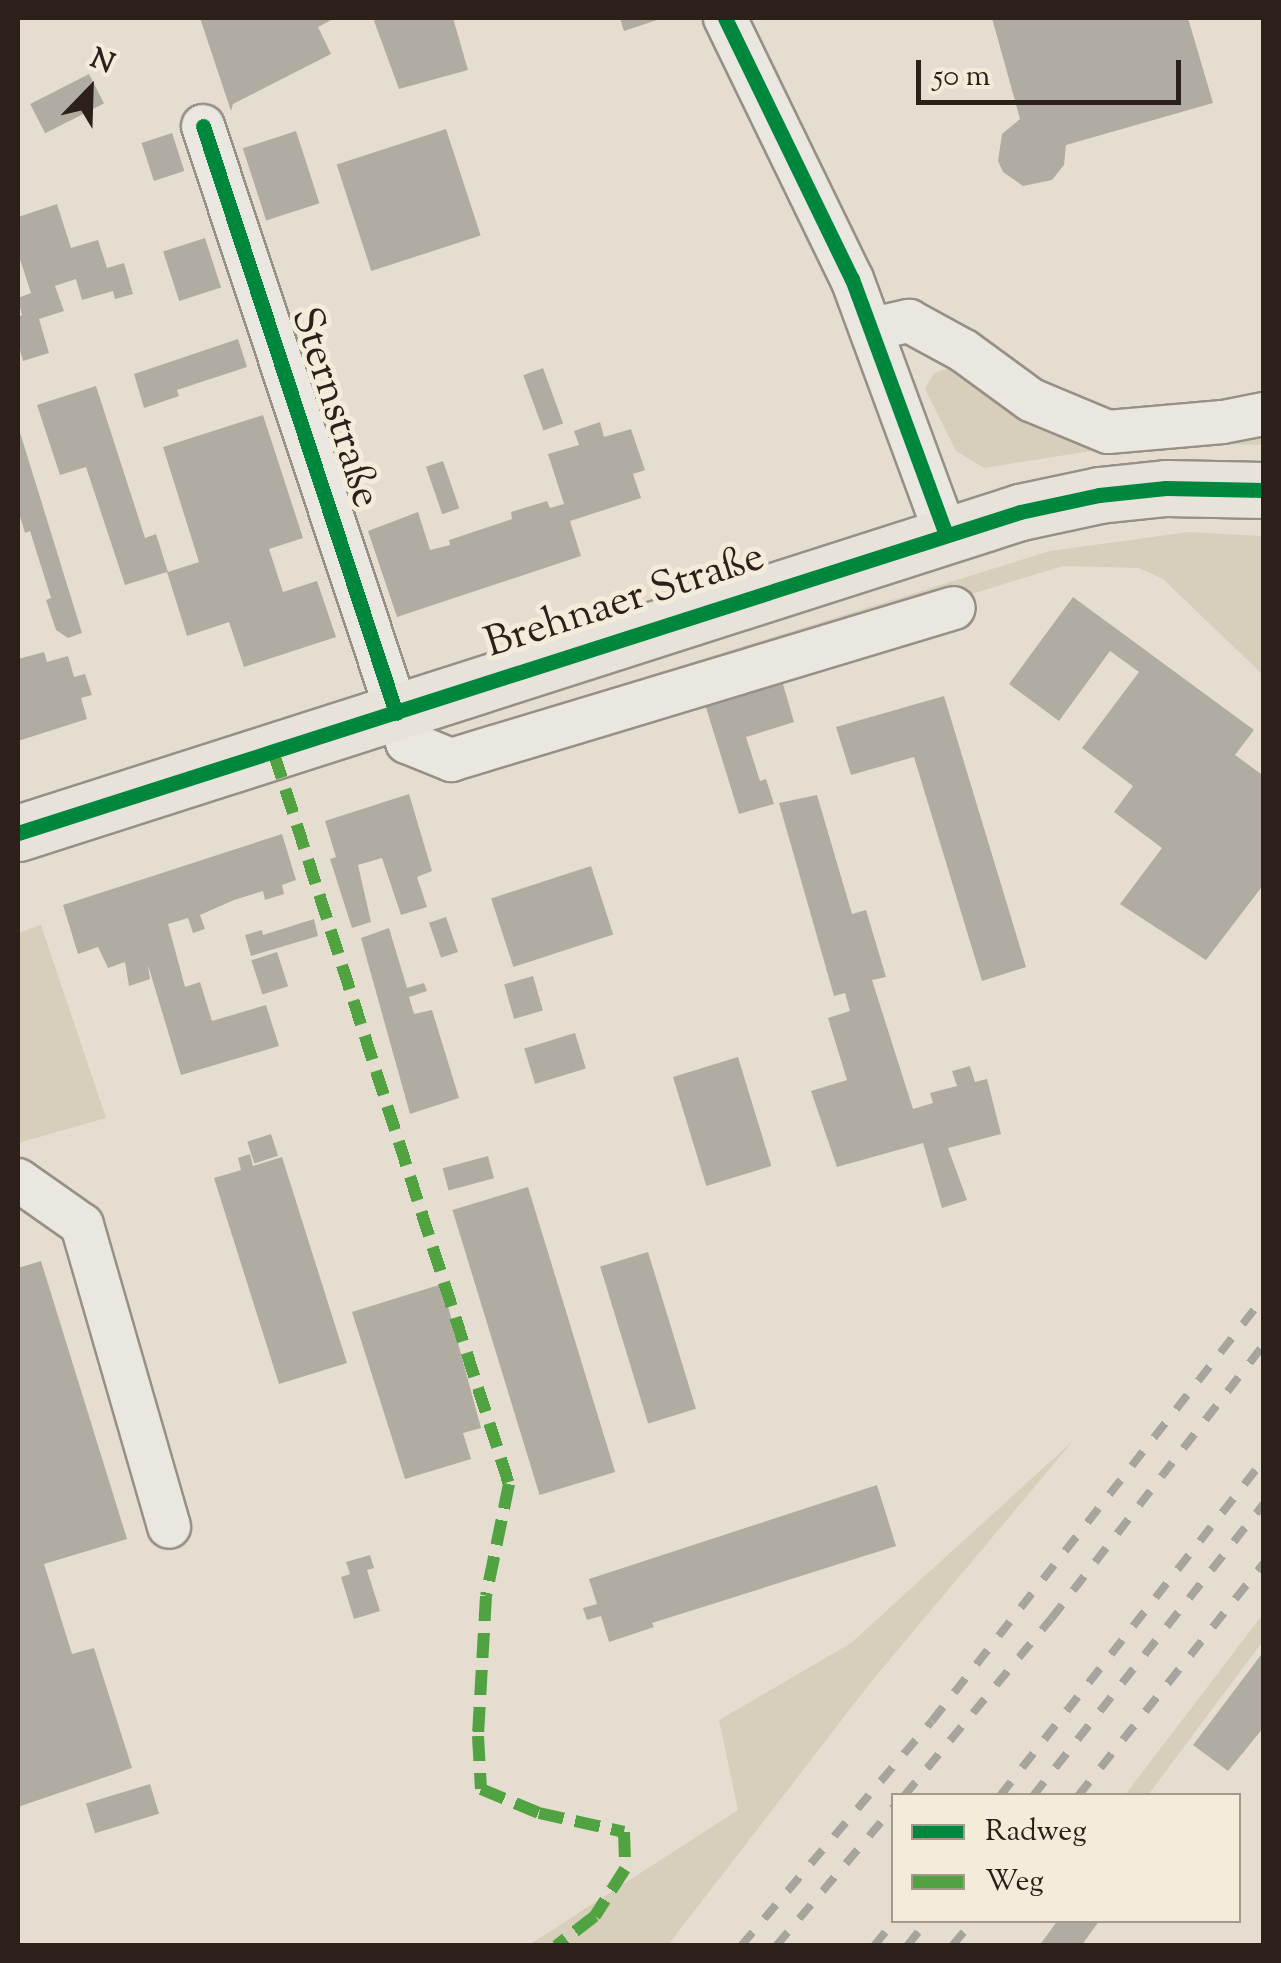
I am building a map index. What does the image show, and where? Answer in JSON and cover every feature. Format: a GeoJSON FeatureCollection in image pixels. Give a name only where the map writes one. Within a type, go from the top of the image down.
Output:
{"type":"FeatureCollection","features":[{"type":"Feature","properties":{"kind":"main road","name":"Brehnaer Straße"},"geometry":{"type":"LineString","coordinates":[[18,833],[946,534],[1099,495],[1214,486],[1264,490]]}},
{"type":"Feature","properties":{"kind":"street"},"geometry":{"type":"LineString","coordinates":[[725,18],[874,330],[946,534]]}},
{"type":"Feature","properties":{"kind":"street","name":"Sternstraße"},"geometry":{"type":"LineString","coordinates":[[204,126],[396,713]]}},
{"type":"Feature","properties":{"kind":"street"},"geometry":{"type":"LineString","coordinates":[[874,330],[909,321],[964,351],[1031,400],[1108,432],[1223,422],[1264,414]]}},
{"type":"Feature","properties":{"kind":"street"},"geometry":{"type":"LineString","coordinates":[[396,713],[407,742],[451,760],[954,608]]}},
{"type":"Feature","properties":{"kind":"street"},"geometry":{"type":"LineString","coordinates":[[18,1180],[82,1226],[168,1527]]}},
{"type":"Feature","properties":{"kind":"shaded area"},"geometry":{"type":"Polygon","coordinates":[[[949,368],[1041,428],[1089,447],[1263,430],[1263,445],[1186,443],[1103,449],[984,468],[956,451],[925,389],[934,373],[949,368]]]}},
{"type":"Feature","properties":{"kind":"shaded area"},"geometry":{"type":"Polygon","coordinates":[[[1189,532],[1263,536],[1263,675],[1163,579],[1139,568],[1063,566],[461,750],[432,743],[1050,551],[1189,532]]]}},
{"type":"Feature","properties":{"kind":"shaded area"},"geometry":{"type":"Polygon","coordinates":[[[41,925],[106,1118],[18,1143],[18,933],[41,925]]]}},
{"type":"Feature","properties":{"kind":"shaded area"},"geometry":{"type":"Polygon","coordinates":[[[1073,1441],[871,1682],[668,1945],[529,1945],[738,1810],[719,1720],[851,1643],[1073,1441]]]}},
{"type":"Feature","properties":{"kind":"shaded area"},"geometry":{"type":"Polygon","coordinates":[[[1263,1614],[1263,1641],[1149,1793],[1127,1793],[1263,1614]]]}},
{"type":"Feature","properties":{"kind":"building"},"geometry":{"type":"Polygon","coordinates":[[[200,18],[335,18],[318,27],[331,54],[233,104],[231,111],[200,18]]]}},
{"type":"Feature","properties":{"kind":"building"},"geometry":{"type":"Polygon","coordinates":[[[373,18],[453,18],[468,70],[399,89],[373,18]]]}},
{"type":"Feature","properties":{"kind":"building"},"geometry":{"type":"Polygon","coordinates":[[[620,18],[663,18],[624,31],[620,18]]]}},
{"type":"Feature","properties":{"kind":"building"},"geometry":{"type":"Polygon","coordinates":[[[992,18],[1188,18],[1213,103],[1066,145],[1064,165],[1052,180],[1023,186],[1003,172],[998,161],[1002,134],[1020,119],[992,18]]]}},
{"type":"Feature","properties":{"kind":"building"},"geometry":{"type":"Polygon","coordinates":[[[89,74],[104,103],[45,133],[30,104],[89,74]]]}},
{"type":"Feature","properties":{"kind":"building"},"geometry":{"type":"Polygon","coordinates":[[[446,129],[481,236],[371,271],[337,165],[446,129]]]}},
{"type":"Feature","properties":{"kind":"building"},"geometry":{"type":"Polygon","coordinates":[[[296,131],[319,203],[266,221],[243,148],[296,131]]]}},
{"type":"Feature","properties":{"kind":"building"},"geometry":{"type":"Polygon","coordinates":[[[172,133],[184,171],[154,181],[142,143],[172,133]]]}},
{"type":"Feature","properties":{"kind":"building"},"geometry":{"type":"Polygon","coordinates":[[[57,204],[71,248],[98,240],[107,268],[124,263],[133,294],[115,299],[113,291],[82,300],[76,279],[55,286],[64,311],[39,319],[49,353],[23,361],[18,343],[18,317],[22,315],[18,298],[31,293],[18,253],[18,217],[57,204]]]}},
{"type":"Feature","properties":{"kind":"building"},"geometry":{"type":"Polygon","coordinates":[[[205,238],[221,287],[179,301],[163,252],[205,238]]]}},
{"type":"Feature","properties":{"kind":"building"},"geometry":{"type":"Polygon","coordinates":[[[238,339],[247,367],[177,390],[179,396],[144,408],[134,374],[238,339]]]}},
{"type":"Feature","properties":{"kind":"building"},"geometry":{"type":"Polygon","coordinates":[[[543,368],[563,423],[543,431],[523,375],[543,368]]]}},
{"type":"Feature","properties":{"kind":"building"},"geometry":{"type":"Polygon","coordinates":[[[96,386],[145,538],[156,534],[168,572],[199,562],[163,447],[263,415],[303,538],[269,549],[283,592],[317,581],[336,637],[244,667],[229,622],[187,636],[167,572],[125,585],[86,467],[60,475],[37,405],[96,386]]]}},
{"type":"Feature","properties":{"kind":"building"},"geometry":{"type":"Polygon","coordinates":[[[600,422],[604,437],[631,429],[645,470],[633,474],[641,498],[570,521],[581,556],[397,617],[368,531],[418,512],[430,550],[512,519],[511,512],[547,501],[550,508],[564,504],[548,454],[579,445],[574,431],[600,422]]]}},
{"type":"Feature","properties":{"kind":"building"},"geometry":{"type":"Polygon","coordinates":[[[18,426],[82,633],[68,638],[56,630],[46,600],[51,598],[30,531],[25,533],[18,510],[18,426]]]}},
{"type":"Feature","properties":{"kind":"building"},"geometry":{"type":"Polygon","coordinates":[[[443,461],[459,508],[442,514],[426,467],[443,461]]]}},
{"type":"Feature","properties":{"kind":"building"},"geometry":{"type":"Polygon","coordinates":[[[1073,597],[1254,730],[1235,755],[1264,776],[1264,884],[1206,960],[1120,904],[1162,848],[1114,812],[1133,786],[1082,748],[1139,672],[1110,651],[1059,721],[1009,684],[1073,597]]]}},
{"type":"Feature","properties":{"kind":"building"},"geometry":{"type":"Polygon","coordinates":[[[44,652],[47,662],[68,656],[74,677],[85,674],[92,695],[81,698],[87,719],[18,741],[18,659],[44,652]]]}},
{"type":"Feature","properties":{"kind":"building"},"geometry":{"type":"Polygon","coordinates":[[[781,677],[794,722],[746,737],[760,781],[766,779],[774,804],[739,814],[704,701],[781,677]]]}},
{"type":"Feature","properties":{"kind":"building"},"geometry":{"type":"Polygon","coordinates":[[[944,696],[1026,967],[982,981],[914,757],[851,775],[836,727],[944,696]]]}},
{"type":"Feature","properties":{"kind":"building"},"geometry":{"type":"Polygon","coordinates":[[[409,794],[432,871],[417,877],[427,907],[401,915],[382,858],[358,865],[371,922],[352,928],[330,859],[336,857],[325,821],[409,794]]]}},
{"type":"Feature","properties":{"kind":"building"},"geometry":{"type":"Polygon","coordinates":[[[817,795],[852,914],[866,910],[886,977],[872,980],[913,1109],[933,1103],[930,1093],[957,1086],[952,1071],[970,1066],[975,1082],[987,1079],[1001,1134],[948,1148],[967,1200],[942,1208],[923,1143],[837,1167],[811,1091],[847,1080],[828,1018],[850,1011],[845,993],[834,996],[779,803],[817,795]]]}},
{"type":"Feature","properties":{"kind":"building"},"geometry":{"type":"Polygon","coordinates":[[[282,834],[296,880],[282,885],[284,894],[265,900],[263,891],[234,900],[200,915],[205,929],[193,933],[188,918],[168,924],[185,987],[200,982],[212,1021],[266,1005],[279,1046],[181,1075],[148,965],[150,979],[129,986],[125,962],[108,968],[98,947],[78,954],[63,905],[282,834]]]}},
{"type":"Feature","properties":{"kind":"building"},"geometry":{"type":"Polygon","coordinates":[[[591,866],[613,934],[513,967],[491,898],[591,866]]]}},
{"type":"Feature","properties":{"kind":"building"},"geometry":{"type":"Polygon","coordinates":[[[446,917],[458,952],[441,958],[429,923],[446,917]]]}},
{"type":"Feature","properties":{"kind":"building"},"geometry":{"type":"Polygon","coordinates":[[[314,919],[318,936],[251,956],[245,935],[262,930],[263,935],[314,919]]]}},
{"type":"Feature","properties":{"kind":"building"},"geometry":{"type":"Polygon","coordinates":[[[389,928],[407,988],[424,983],[427,991],[409,997],[414,1014],[432,1010],[459,1098],[410,1114],[361,938],[389,928]]]}},
{"type":"Feature","properties":{"kind":"building"},"geometry":{"type":"Polygon","coordinates":[[[277,952],[288,986],[262,995],[251,960],[277,952]]]}},
{"type":"Feature","properties":{"kind":"building"},"geometry":{"type":"Polygon","coordinates":[[[533,976],[543,1011],[514,1019],[504,984],[533,976]]]}},
{"type":"Feature","properties":{"kind":"building"},"geometry":{"type":"Polygon","coordinates":[[[575,1033],[586,1068],[535,1084],[524,1048],[575,1033]]]}},
{"type":"Feature","properties":{"kind":"building"},"geometry":{"type":"Polygon","coordinates":[[[738,1057],[771,1166],[706,1186],[673,1077],[738,1057]]]}},
{"type":"Feature","properties":{"kind":"building"},"geometry":{"type":"Polygon","coordinates":[[[271,1134],[278,1156],[254,1164],[247,1142],[271,1134]]]}},
{"type":"Feature","properties":{"kind":"building"},"geometry":{"type":"Polygon","coordinates":[[[250,1154],[253,1166],[282,1157],[347,1363],[279,1384],[214,1178],[241,1170],[238,1158],[250,1154]]]}},
{"type":"Feature","properties":{"kind":"building"},"geometry":{"type":"Polygon","coordinates":[[[488,1156],[494,1178],[449,1190],[443,1168],[488,1156]]]}},
{"type":"Feature","properties":{"kind":"building"},"geometry":{"type":"Polygon","coordinates":[[[528,1187],[615,1472],[540,1495],[452,1210],[528,1187]]]}},
{"type":"Feature","properties":{"kind":"building"},"geometry":{"type":"Polygon","coordinates":[[[648,1252],[696,1409],[648,1423],[600,1267],[648,1252]]]}},
{"type":"Feature","properties":{"kind":"building"},"geometry":{"type":"Polygon","coordinates":[[[41,1261],[127,1539],[44,1564],[72,1654],[94,1648],[132,1768],[18,1807],[18,1268],[41,1261]]]}},
{"type":"Feature","properties":{"kind":"building"},"geometry":{"type":"Polygon","coordinates":[[[442,1284],[481,1428],[463,1433],[471,1459],[405,1479],[352,1312],[442,1284]]]}},
{"type":"Feature","properties":{"kind":"building"},"geometry":{"type":"Polygon","coordinates":[[[877,1485],[896,1546],[652,1623],[654,1627],[609,1642],[601,1616],[587,1620],[583,1608],[597,1604],[589,1579],[877,1485]]]}},
{"type":"Feature","properties":{"kind":"building"},"geometry":{"type":"Polygon","coordinates":[[[370,1555],[374,1568],[367,1570],[380,1611],[354,1619],[341,1577],[350,1574],[346,1562],[370,1555]]]}},
{"type":"Feature","properties":{"kind":"building"},"geometry":{"type":"Polygon","coordinates":[[[1264,1651],[1264,1727],[1228,1771],[1193,1745],[1264,1651]]]}},
{"type":"Feature","properties":{"kind":"building"},"geometry":{"type":"Polygon","coordinates":[[[150,1784],[159,1814],[95,1833],[86,1804],[150,1784]]]}},
{"type":"Feature","properties":{"kind":"building"},"geometry":{"type":"Polygon","coordinates":[[[1056,1923],[1098,1923],[1081,1946],[1039,1946],[1056,1923]]]}},
{"type":"Feature","properties":{"kind":"railway"},"geometry":{"type":"LineString","coordinates":[[741,1946],[932,1721],[1264,1297]]}},
{"type":"Feature","properties":{"kind":"railway"},"geometry":{"type":"LineString","coordinates":[[906,1793],[1051,1619],[1264,1344]]}},
{"type":"Feature","properties":{"kind":"railway"},"geometry":{"type":"LineString","coordinates":[[1002,1793],[1264,1459]]}},
{"type":"Feature","properties":{"kind":"railway"},"geometry":{"type":"LineString","coordinates":[[1035,1793],[1264,1503]]}},
{"type":"Feature","properties":{"kind":"railway"},"geometry":{"type":"LineString","coordinates":[[1080,1793],[1264,1563]]}},
{"type":"Feature","properties":{"kind":"railway"},"geometry":{"type":"LineString","coordinates":[[776,1946],[891,1811]]}},
{"type":"Feature","properties":{"kind":"railway"},"geometry":{"type":"LineString","coordinates":[[874,1946],[893,1923]]}},
{"type":"Feature","properties":{"kind":"railway"},"geometry":{"type":"LineString","coordinates":[[907,1946],[926,1923]]}},
{"type":"Feature","properties":{"kind":"railway"},"geometry":{"type":"LineString","coordinates":[[952,1946],[971,1923]]}},
{"type":"Feature","properties":{"kind":"marked path"},"geometry":{"type":"LineString","coordinates":[[274,754],[509,1484],[486,1596],[478,1736],[481,1789],[539,1813],[624,1832],[625,1869],[595,1916],[556,1946]]}},
{"type":"Feature","properties":{"kind":"cycle path"},"geometry":{"type":"LineString","coordinates":[[725,18],[852,279],[946,534]]}},
{"type":"Feature","properties":{"kind":"cycle path"},"geometry":{"type":"LineString","coordinates":[[203,126],[396,713]]}},
{"type":"Feature","properties":{"kind":"cycle path"},"geometry":{"type":"LineString","coordinates":[[18,833],[1020,512],[1099,495],[1166,488],[1264,490]]}}]}
